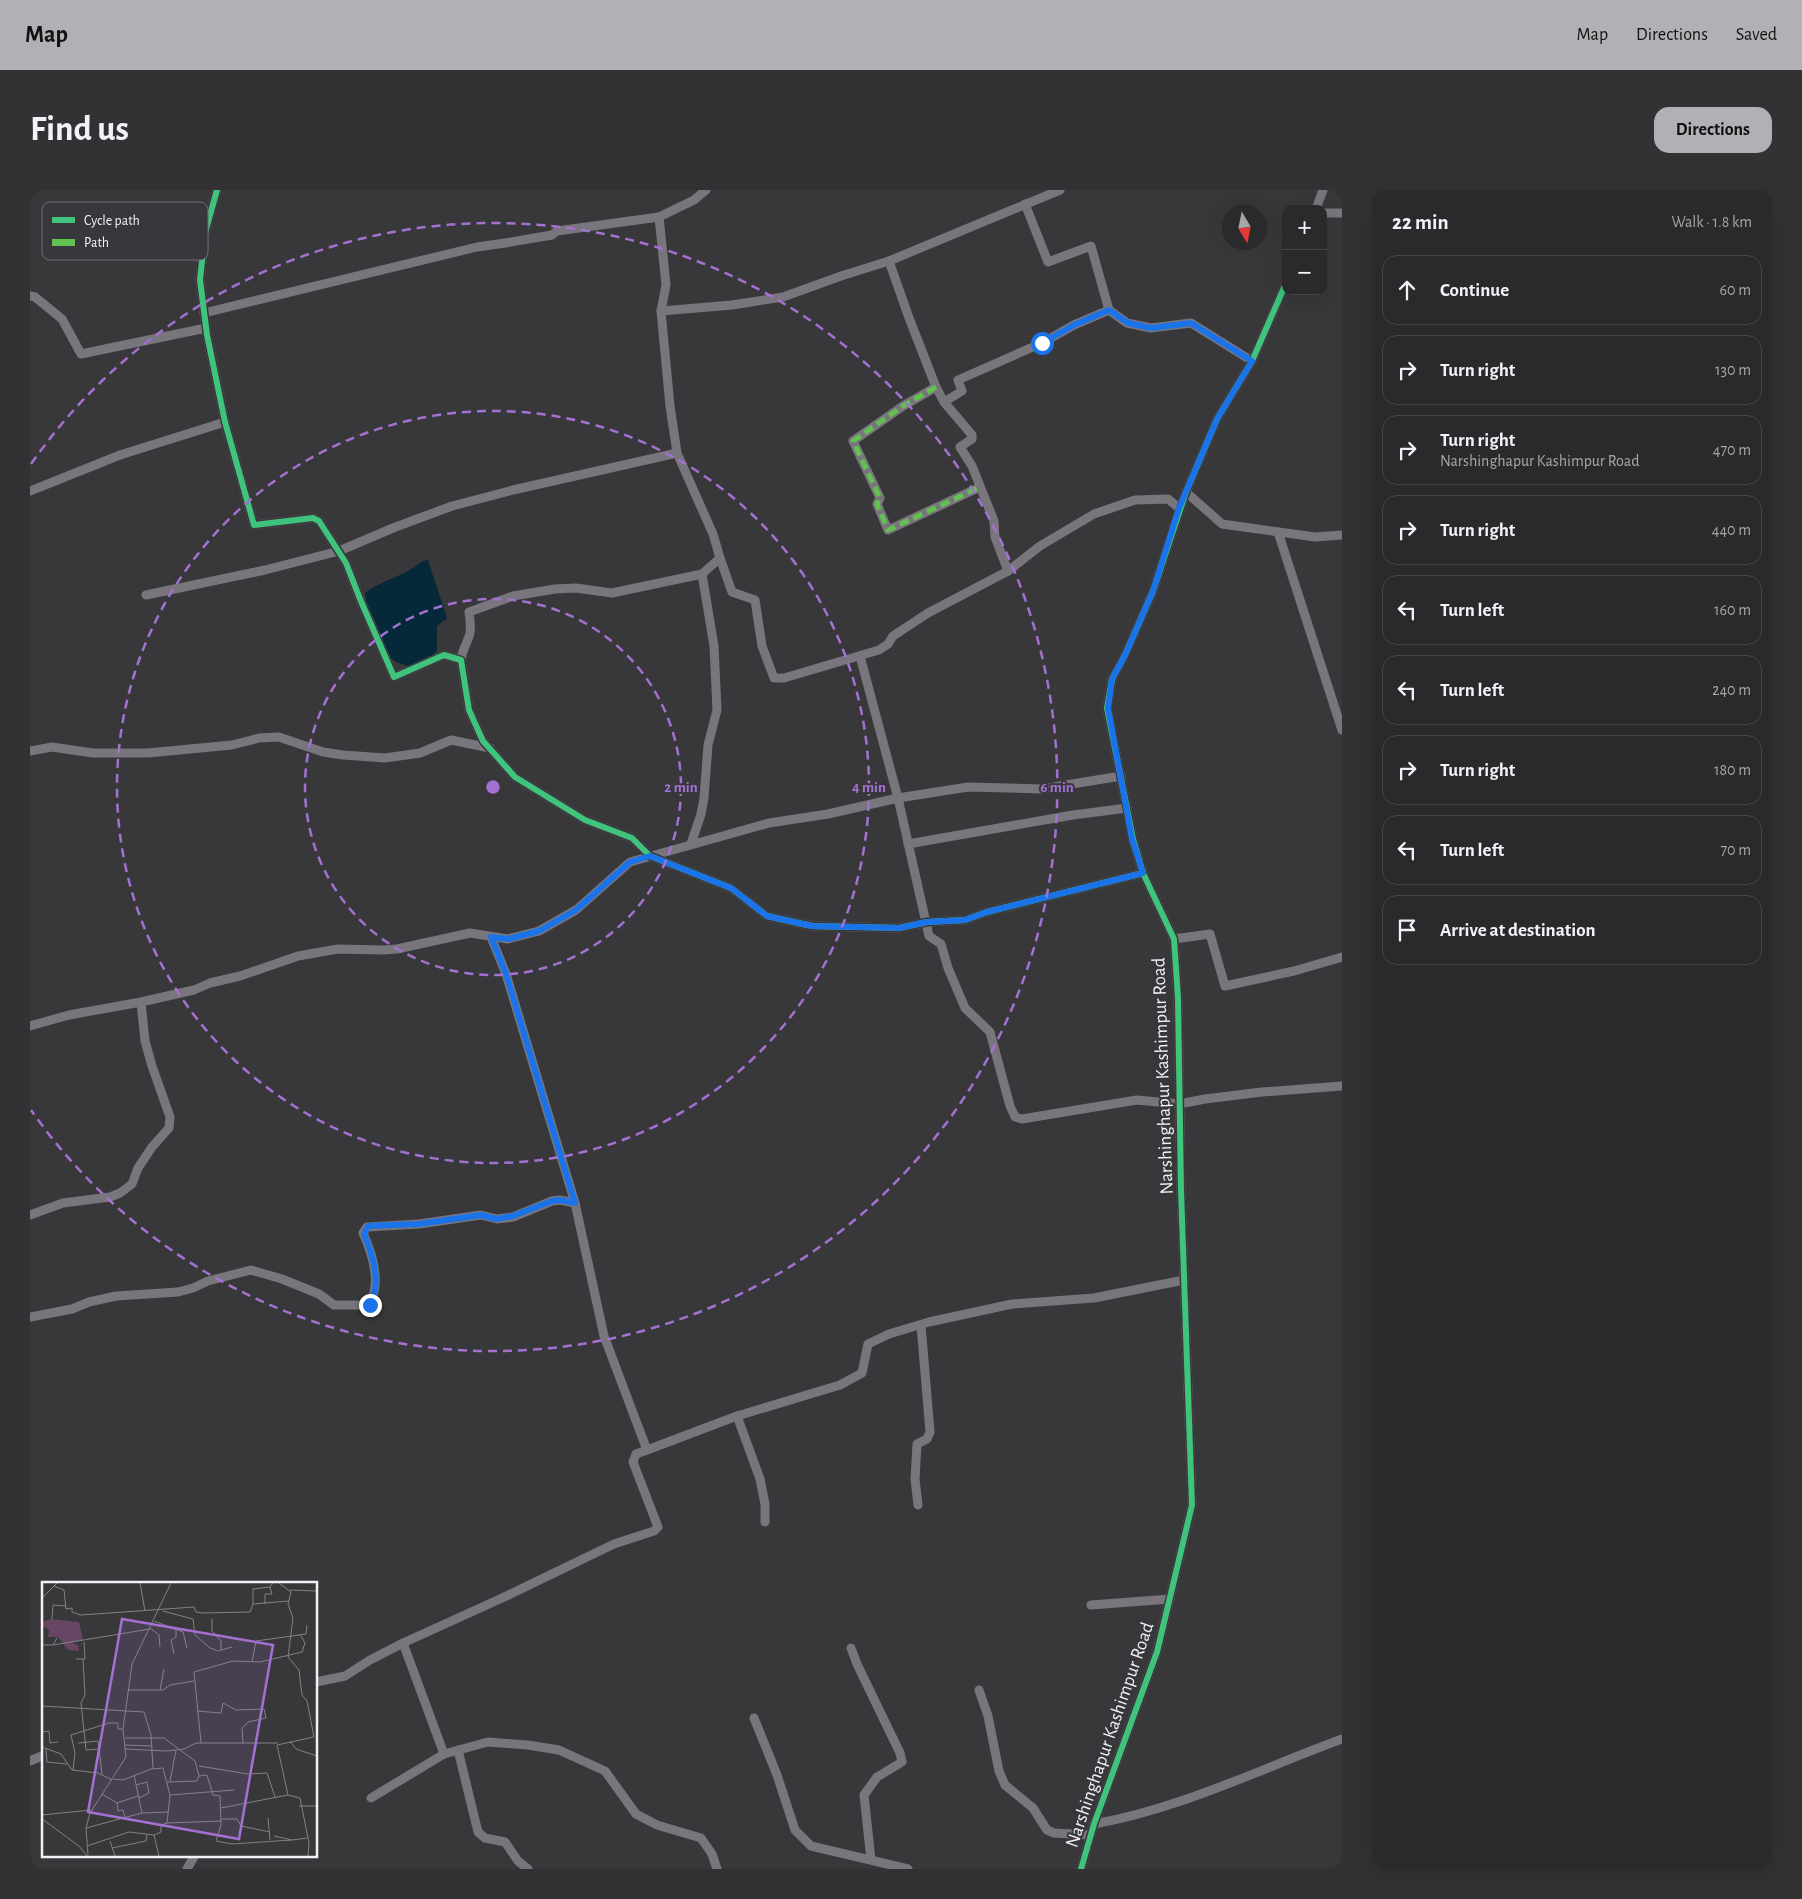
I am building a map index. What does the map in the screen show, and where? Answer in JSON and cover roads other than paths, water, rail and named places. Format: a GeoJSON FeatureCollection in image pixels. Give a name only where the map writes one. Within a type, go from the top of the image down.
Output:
{"type":"FeatureCollection","features":[{"type":"Feature","properties":{"kind":"street"},"geometry":{"type":"LineString","coordinates":[[208,223],[218,190]]}},
{"type":"Feature","properties":{"kind":"street"},"geometry":{"type":"LineString","coordinates":[[204,313],[477,247],[552,235],[557,231],[659,218],[701,196],[706,190]]}},
{"type":"Feature","properties":{"kind":"street"},"geometry":{"type":"LineString","coordinates":[[661,311],[732,305],[783,297],[841,276],[889,262],[1060,190]]}},
{"type":"Feature","properties":{"kind":"street"},"geometry":{"type":"LineString","coordinates":[[1317,205],[1323,190]]}},
{"type":"Feature","properties":{"kind":"street"},"geometry":{"type":"LineString","coordinates":[[1025,204],[1048,262],[1090,246],[1109,310],[1128,323],[1151,328],[1191,323],[1252,361]]}},
{"type":"Feature","properties":{"kind":"street"},"geometry":{"type":"LineString","coordinates":[[1327,214],[1342,213]]}},
{"type":"Feature","properties":{"kind":"street"},"geometry":{"type":"LineString","coordinates":[[659,218],[666,285],[661,311],[670,406],[677,453],[713,534],[732,592],[755,600],[762,646],[774,678],[784,678],[880,650],[888,644],[893,636],[928,613],[1008,570],[1040,546],[1094,514],[1135,500],[1168,499],[1179,508]]}},
{"type":"Feature","properties":{"kind":"street"},"geometry":{"type":"LineString","coordinates":[[202,260],[200,280],[206,328],[225,422],[254,525],[313,518],[319,521],[346,562],[394,677],[444,655],[461,660]]}},
{"type":"Feature","properties":{"kind":"street"},"geometry":{"type":"LineString","coordinates":[[889,262],[936,387],[944,402],[972,435],[972,439],[960,446],[972,466],[994,521],[995,537],[1008,570]]}},
{"type":"Feature","properties":{"kind":"street","name":"Narshinghapur Kashimpur Road"},"geometry":{"type":"LineString","coordinates":[[1081,1869],[1090,1835],[1157,1652],[1192,1504],[1184,1280],[1178,998],[1174,939],[1143,873],[1132,839],[1108,708],[1112,679],[1125,655],[1153,591],[1179,508],[1217,419],[1252,361],[1282,292]]}},
{"type":"Feature","properties":{"kind":"street"},"geometry":{"type":"LineString","coordinates":[[30,296],[35,296],[62,319],[81,354],[206,328]]}},
{"type":"Feature","properties":{"kind":"street"},"geometry":{"type":"LineString","coordinates":[[944,402],[962,391],[958,380],[1035,346],[1074,325],[1109,310]]}},
{"type":"Feature","properties":{"kind":"street"},"geometry":{"type":"LineString","coordinates":[[936,387],[903,406],[853,441],[880,498],[878,504],[888,530],[980,488]]}},
{"type":"Feature","properties":{"kind":"street"},"geometry":{"type":"LineString","coordinates":[[30,491],[120,454],[225,422]]}},
{"type":"Feature","properties":{"kind":"street"},"geometry":{"type":"LineString","coordinates":[[146,595],[265,570],[338,551],[452,506],[513,490],[677,453]]}},
{"type":"Feature","properties":{"kind":"street"},"geometry":{"type":"LineString","coordinates":[[1186,492],[1222,524],[1315,537],[1342,535]]}},
{"type":"Feature","properties":{"kind":"street"},"geometry":{"type":"LineString","coordinates":[[1278,532],[1342,730]]}},
{"type":"Feature","properties":{"kind":"street"},"geometry":{"type":"LineString","coordinates":[[720,558],[702,574],[612,593],[576,588],[555,589],[513,596],[469,612],[470,630],[461,660],[469,710],[484,741],[515,778],[585,820],[632,838],[650,856],[731,888],[767,916],[812,926],[899,928],[927,922],[965,920],[987,912],[1143,873]]}},
{"type":"Feature","properties":{"kind":"street"},"geometry":{"type":"LineString","coordinates":[[691,844],[701,814],[708,745],[717,710],[714,646],[702,574]]}},
{"type":"Feature","properties":{"kind":"street"},"geometry":{"type":"LineString","coordinates":[[860,656],[898,798],[929,936],[941,944],[948,968],[965,1008],[990,1032],[1010,1106],[1015,1116],[1022,1119],[1136,1100],[1180,1104],[1262,1092],[1342,1086]]}},
{"type":"Feature","properties":{"kind":"street"},"geometry":{"type":"LineString","coordinates":[[30,751],[52,747],[93,753],[119,752],[140,754],[232,745],[259,738],[279,737],[323,752],[343,756],[385,758],[420,753],[451,740],[490,748]]}},
{"type":"Feature","properties":{"kind":"street"},"geometry":{"type":"LineString","coordinates":[[30,1026],[69,1015],[194,990],[210,983],[240,976],[298,956],[338,949],[398,949],[470,933],[508,939],[539,931],[576,910],[630,862],[769,823],[828,814],[898,798],[968,787],[1042,789],[1121,776]]}},
{"type":"Feature","properties":{"kind":"street"},"geometry":{"type":"LineString","coordinates":[[908,844],[1073,815],[1127,808]]}},
{"type":"Feature","properties":{"kind":"street"},"geometry":{"type":"LineString","coordinates":[[1174,939],[1210,934],[1225,986],[1294,971],[1342,957]]}},
{"type":"Feature","properties":{"kind":"street"},"geometry":{"type":"LineString","coordinates":[[491,937],[506,974],[575,1203],[604,1336],[647,1450]]}},
{"type":"Feature","properties":{"kind":"street"},"geometry":{"type":"LineString","coordinates":[[30,1215],[63,1202],[110,1197],[120,1193],[132,1184],[138,1168],[152,1146],[169,1128],[170,1117],[145,1041],[141,1002]]}},
{"type":"Feature","properties":{"kind":"street"},"geometry":{"type":"LineString","coordinates":[[30,1317],[116,1296],[178,1292],[194,1288],[208,1281],[251,1270],[282,1279],[319,1294],[334,1306],[370,1305],[375,1296],[375,1272],[372,1252],[364,1234],[368,1226],[419,1224],[481,1215],[496,1219],[513,1216],[552,1201],[560,1200],[575,1203]]}},
{"type":"Feature","properties":{"kind":"street"},"geometry":{"type":"LineString","coordinates":[[318,1682],[345,1676],[370,1660],[403,1643],[614,1544],[654,1531],[658,1527],[633,1462],[636,1454],[781,1401],[840,1385],[862,1373],[868,1344],[889,1334],[1012,1304],[1094,1298],[1184,1280]]}},
{"type":"Feature","properties":{"kind":"street"},"geometry":{"type":"LineString","coordinates":[[918,1505],[915,1479],[916,1444],[927,1439],[930,1432],[921,1325]]}},
{"type":"Feature","properties":{"kind":"street"},"geometry":{"type":"LineString","coordinates":[[737,1416],[760,1479],[765,1504],[765,1522]]}},
{"type":"Feature","properties":{"kind":"street"},"geometry":{"type":"LineString","coordinates":[[1092,1606],[1170,1599]]}},
{"type":"Feature","properties":{"kind":"street"},"geometry":{"type":"LineString","coordinates":[[403,1643],[444,1754]]}},
{"type":"Feature","properties":{"kind":"street"},"geometry":{"type":"LineString","coordinates":[[852,1648],[857,1664],[900,1753],[902,1762],[876,1778],[864,1795],[870,1860]]}},
{"type":"Feature","properties":{"kind":"street"},"geometry":{"type":"LineString","coordinates":[[979,1690],[988,1716],[999,1771],[1005,1785],[1032,1808],[1047,1830],[1054,1833],[1090,1835]]}},
{"type":"Feature","properties":{"kind":"street"},"geometry":{"type":"LineString","coordinates":[[754,1718],[777,1775],[795,1830],[811,1846],[908,1869]]}},
{"type":"Feature","properties":{"kind":"street"},"geometry":{"type":"LineString","coordinates":[[1094,1824],[1115,1820],[1181,1801],[1342,1739]]}},
{"type":"Feature","properties":{"kind":"street"},"geometry":{"type":"LineString","coordinates":[[371,1798],[444,1754],[488,1742],[559,1750],[606,1770],[636,1814],[657,1825],[701,1838],[712,1854],[717,1869]]}},
{"type":"Feature","properties":{"kind":"street"},"geometry":{"type":"LineString","coordinates":[[458,1750],[478,1832],[485,1838],[505,1842],[518,1861],[528,1869]]}},
{"type":"Feature","properties":{"kind":"street"},"geometry":{"type":"LineString","coordinates":[[30,1761],[42,1756]]}},
{"type":"Feature","properties":{"kind":"street"},"geometry":{"type":"LineString","coordinates":[[187,1869],[194,1856]]}},
{"type":"Feature","properties":{"kind":"water"},"geometry":{"type":"Polygon","coordinates":[[[428,560],[447,618],[437,626],[437,650],[432,657],[408,666],[398,663],[388,655],[371,618],[365,593],[428,560]]]}}]}
